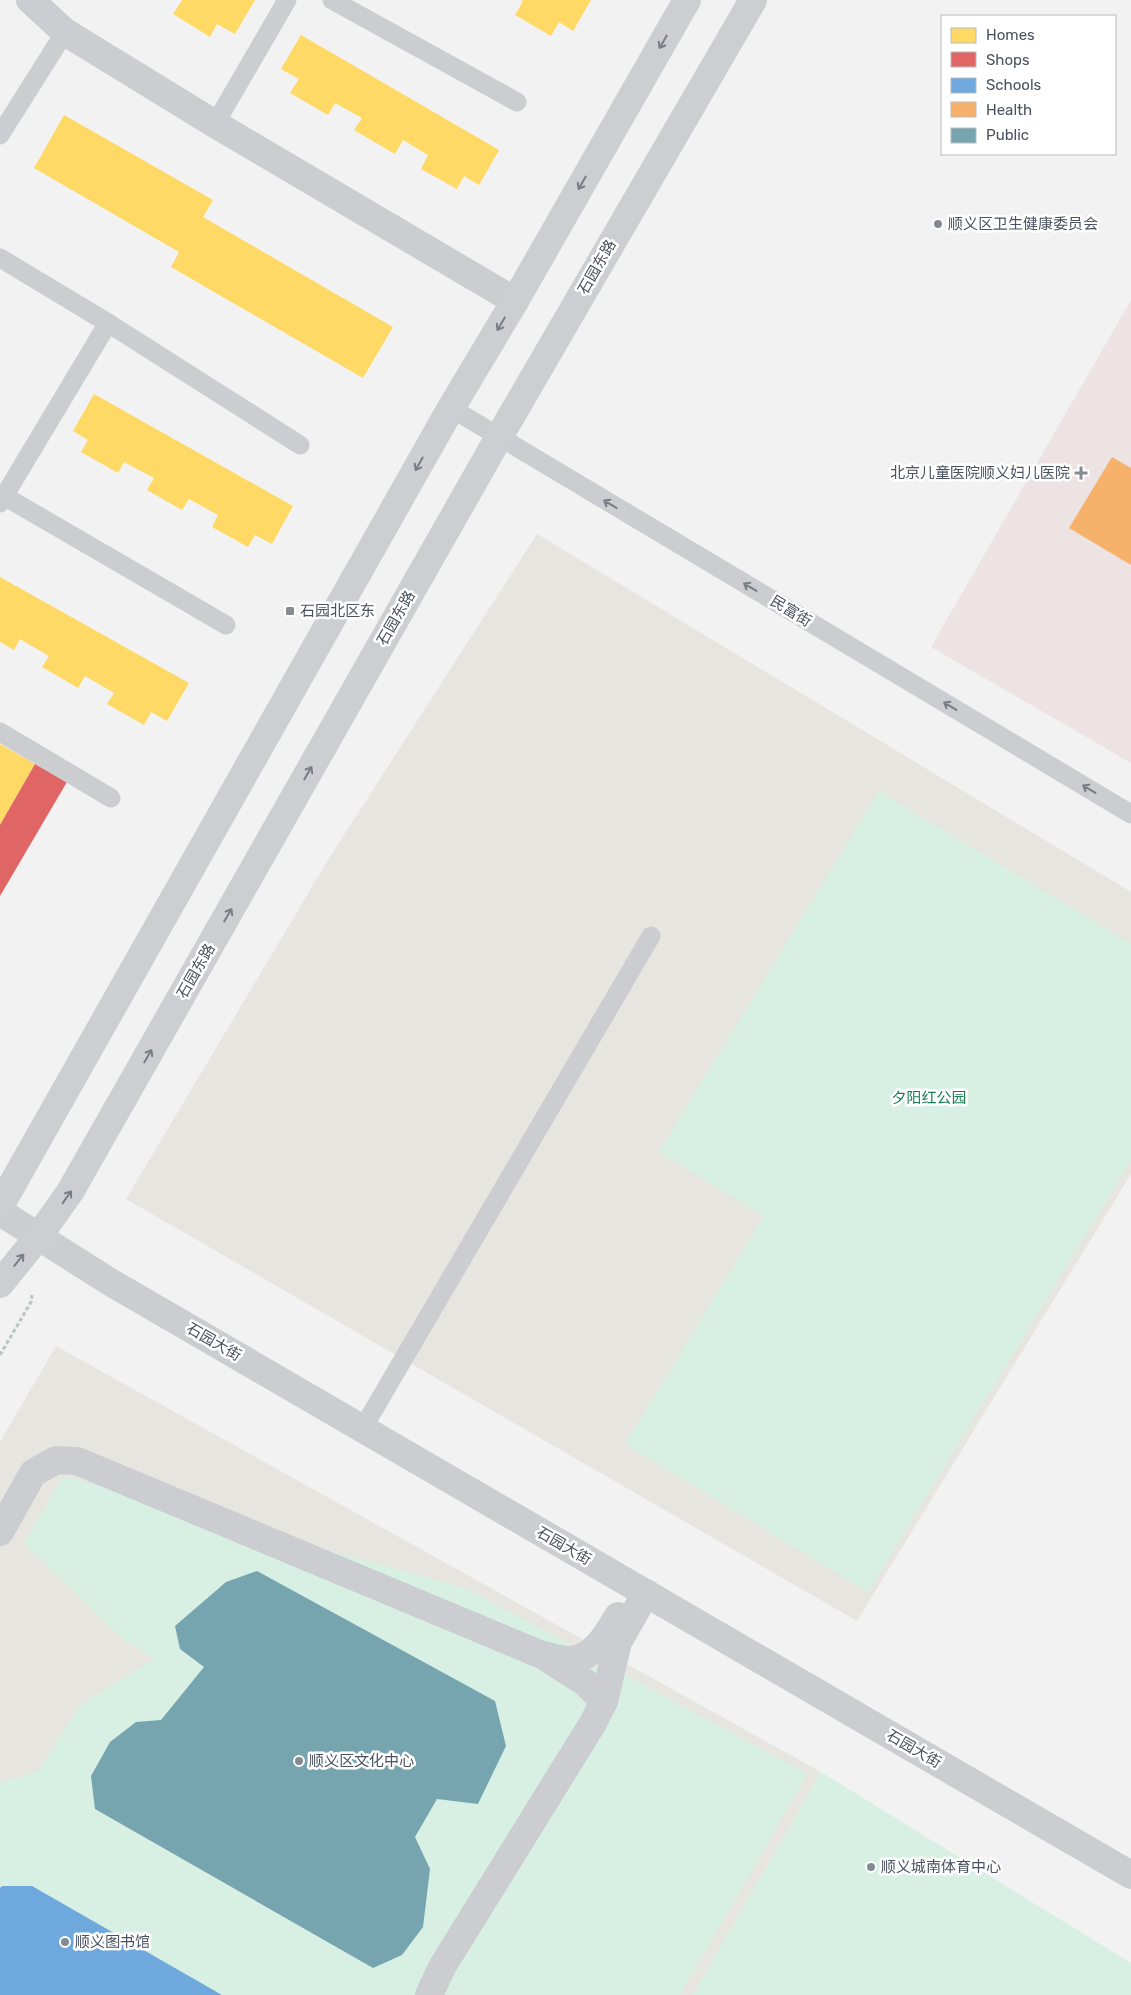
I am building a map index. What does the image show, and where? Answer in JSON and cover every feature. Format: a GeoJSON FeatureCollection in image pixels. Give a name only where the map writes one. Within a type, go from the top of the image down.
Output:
{"type":"FeatureCollection","features":[{"type":"Feature","properties":{"kind":"main road"},"geometry":{"type":"LineString","coordinates":[[0,1206],[450,408],[515,301],[687,0]]}},
{"type":"Feature","properties":{"kind":"main road","name":"石园东路"},"geometry":{"type":"LineString","coordinates":[[0,1284],[70,1192],[498,437],[753,0]]}},
{"type":"Feature","properties":{"kind":"street"},"geometry":{"type":"LineString","coordinates":[[30,0],[65,32],[215,124],[515,301]]}},
{"type":"Feature","properties":{"kind":"street","name":"石园大街"},"geometry":{"type":"LineString","coordinates":[[0,1212],[110,1282],[1131,1875]]}},
{"type":"Feature","properties":{"kind":"street"},"geometry":{"type":"LineString","coordinates":[[0,1532],[33,1473],[56,1460],[76,1461],[542,1655],[586,1683],[604,1701]]}},
{"type":"Feature","properties":{"kind":"street"},"geometry":{"type":"LineString","coordinates":[[542,1655],[571,1660],[586,1655],[599,1644],[640,1590]]}},
{"type":"Feature","properties":{"kind":"street"},"geometry":{"type":"LineString","coordinates":[[429,1995],[442,1967],[593,1723],[604,1701],[618,1642],[640,1590]]}},
{"type":"Feature","properties":{"kind":"lane"},"geometry":{"type":"LineString","coordinates":[[215,124],[287,0]]}},
{"type":"Feature","properties":{"kind":"lane"},"geometry":{"type":"LineString","coordinates":[[332,0],[517,102]]}},
{"type":"Feature","properties":{"kind":"lane"},"geometry":{"type":"LineString","coordinates":[[0,135],[65,32]]}},
{"type":"Feature","properties":{"kind":"lane"},"geometry":{"type":"LineString","coordinates":[[0,258],[108,323],[300,446]]}},
{"type":"Feature","properties":{"kind":"lane"},"geometry":{"type":"LineString","coordinates":[[108,323],[2,499],[226,625]]}},
{"type":"Feature","properties":{"kind":"lane","name":"民富街"},"geometry":{"type":"LineString","coordinates":[[450,408],[1131,814]]}},
{"type":"Feature","properties":{"kind":"lane"},"geometry":{"type":"LineString","coordinates":[[0,732],[111,798]]}},
{"type":"Feature","properties":{"kind":"lane"},"geometry":{"type":"LineString","coordinates":[[363,1428],[651,936]]}},
{"type":"Feature","properties":{"kind":"shaded area","name":"北京儿童医院顺义妇儿医院"},"geometry":{"type":"Polygon","coordinates":[[[1131,300],[1131,763],[931,647],[1131,300]]]}},
{"type":"Feature","properties":{"kind":"shaded area"},"geometry":{"type":"Polygon","coordinates":[[[537,534],[1131,892],[1131,1174],[857,1621],[126,1199],[328,860],[537,534]]]}},
{"type":"Feature","properties":{"kind":"shaded area","name":"顺义区文化中心"},"geometry":{"type":"Polygon","coordinates":[[[56,1346],[821,1772],[693,1995],[0,1995],[0,1442],[56,1346]]]}},
{"type":"Feature","properties":{"kind":"green space","name":"夕阳红公园"},"geometry":{"type":"Polygon","coordinates":[[[879,791],[1131,944],[1131,1160],[868,1592],[625,1444],[764,1216],[659,1152],[879,791]]]}},
{"type":"Feature","properties":{"kind":"green space","name":"顺义区文化中心"},"geometry":{"type":"Polygon","coordinates":[[[63,1476],[468,1589],[807,1774],[680,1995],[0,1995],[0,1783],[38,1771],[80,1705],[155,1658],[126,1642],[24,1543],[63,1476]]]}},
{"type":"Feature","properties":{"kind":"green space","name":"顺义城南体育中心"},"geometry":{"type":"Polygon","coordinates":[[[821,1772],[1131,1963],[1131,1995],[693,1995],[821,1772]]]}},
{"type":"Feature","properties":{"kind":"building: Homes"},"geometry":{"type":"Polygon","coordinates":[[[182,0],[255,0],[235,34],[217,24],[210,37],[173,14],[182,0]]]}},
{"type":"Feature","properties":{"kind":"building: Homes"},"geometry":{"type":"Polygon","coordinates":[[[520,0],[591,0],[573,31],[559,22],[551,36],[515,15],[523,1],[520,0]]]}},
{"type":"Feature","properties":{"kind":"building: Homes"},"geometry":{"type":"Polygon","coordinates":[[[301,35],[499,150],[479,185],[464,176],[457,189],[421,169],[428,155],[403,140],[395,154],[354,130],[362,118],[335,103],[328,115],[290,93],[299,79],[281,69],[301,35]]]}},
{"type":"Feature","properties":{"kind":"building: Homes"},"geometry":{"type":"Polygon","coordinates":[[[64,115],[213,200],[203,217],[393,327],[363,378],[171,267],[179,252],[34,168],[64,115]]]}},
{"type":"Feature","properties":{"kind":"building: Homes"},"geometry":{"type":"Polygon","coordinates":[[[94,394],[293,506],[272,544],[255,535],[248,547],[212,527],[218,515],[189,499],[182,510],[147,490],[154,478],[124,462],[118,473],[81,452],[88,440],[73,431],[94,394]]]}},
{"type":"Feature","properties":{"kind":"building: Homes"},"geometry":{"type":"Polygon","coordinates":[[[0,577],[189,683],[167,721],[151,712],[144,725],[107,704],[114,693],[85,676],[78,688],[42,667],[49,656],[20,639],[14,650],[0,642],[0,577]]]}},
{"type":"Feature","properties":{"kind":"building: Homes"},"geometry":{"type":"Polygon","coordinates":[[[0,744],[35,764],[0,825],[0,744]]]}},
{"type":"Feature","properties":{"kind":"building: Shops"},"geometry":{"type":"Polygon","coordinates":[[[35,764],[67,782],[0,896],[0,825],[35,764]]]}},
{"type":"Feature","properties":{"kind":"building: Schools","name":"顺义图书馆"},"geometry":{"type":"Polygon","coordinates":[[[2,1886],[32,1886],[222,1995],[0,1995],[0,1888],[2,1886]]]}},
{"type":"Feature","properties":{"kind":"building: Health"},"geometry":{"type":"Polygon","coordinates":[[[1112,457],[1131,468],[1131,565],[1069,528],[1112,457]]]}},
{"type":"Feature","properties":{"kind":"building: Public","name":"顺义区文化中心"},"geometry":{"type":"Polygon","coordinates":[[[257,1571],[495,1701],[506,1746],[478,1804],[437,1799],[415,1837],[430,1869],[423,1927],[402,1955],[373,1968],[95,1809],[91,1776],[110,1742],[136,1722],[161,1720],[204,1667],[180,1649],[175,1626],[226,1582],[257,1571]]]}},
{"type":"Feature","properties":{"kind":"place","name":"顺义区卫生健康委员会"},"geometry":{"type":"Point","coordinates":[938,224]}},
{"type":"Feature","properties":{"kind":"place","name":"北京儿童医院顺义妇儿医院"},"geometry":{"type":"Point","coordinates":[1081,473]}},
{"type":"Feature","properties":{"kind":"place","name":"石园北区东"},"geometry":{"type":"Point","coordinates":[290,611]}},
{"type":"Feature","properties":{"kind":"place","name":"顺义区文化中心"},"geometry":{"type":"Point","coordinates":[299,1761]}},
{"type":"Feature","properties":{"kind":"place","name":"顺义城南体育中心"},"geometry":{"type":"Point","coordinates":[871,1867]}},
{"type":"Feature","properties":{"kind":"place","name":"顺义图书馆"},"geometry":{"type":"Point","coordinates":[65,1942]}}]}
